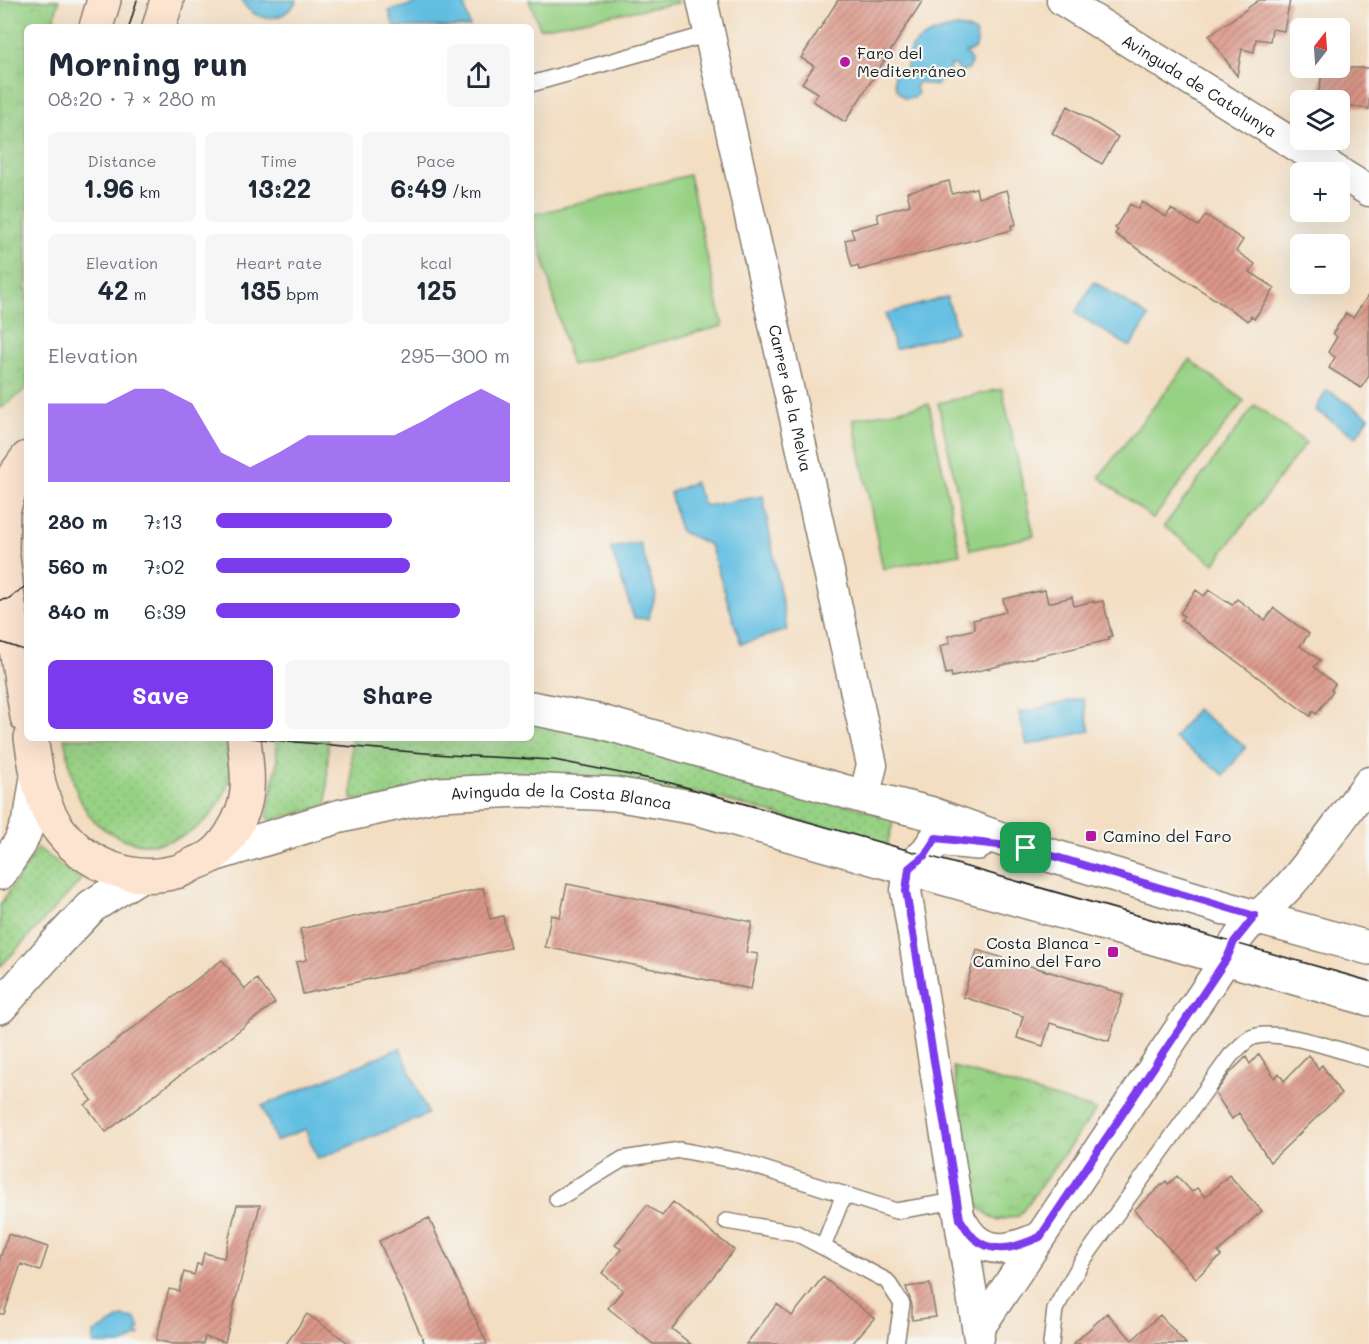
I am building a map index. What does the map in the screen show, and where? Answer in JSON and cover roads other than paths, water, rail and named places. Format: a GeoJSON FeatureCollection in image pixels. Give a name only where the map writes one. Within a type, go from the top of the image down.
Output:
{"type":"FeatureCollection","features":[{"type":"Feature","properties":{"kind":"main road"},"geometry":{"type":"LineString","coordinates":[[97,24],[104,0]]}},
{"type":"Feature","properties":{"kind":"main road"},"geometry":{"type":"LineString","coordinates":[[160,24],[167,0]]}},
{"type":"Feature","properties":{"kind":"main road"},"geometry":{"type":"LineString","coordinates":[[0,456],[24,451]]}},
{"type":"Feature","properties":{"kind":"main road"},"geometry":{"type":"LineString","coordinates":[[24,462],[14,477],[3,511],[2,549],[24,698]]}},
{"type":"Feature","properties":{"kind":"main road"},"geometry":{"type":"LineString","coordinates":[[0,705],[24,725]]}},
{"type":"Feature","properties":{"kind":"main road"},"geometry":{"type":"LineString","coordinates":[[32,741],[47,810],[61,833],[87,857],[108,867],[139,876],[176,872],[213,855],[233,831],[244,808],[248,780],[244,741]]}},
{"type":"Feature","properties":{"kind":"street","name":"Carrer de la Melva"},"geometry":{"type":"LineString","coordinates":[[702,0],[872,765],[864,796]]}},
{"type":"Feature","properties":{"kind":"street","name":"Avinguda de Catalunya"},"geometry":{"type":"LineString","coordinates":[[1062,0],[1369,191]]}},
{"type":"Feature","properties":{"kind":"street"},"geometry":{"type":"LineString","coordinates":[[534,709],[598,721],[929,813],[1026,848],[1369,948]]}},
{"type":"Feature","properties":{"kind":"street"},"geometry":{"type":"LineString","coordinates":[[0,873],[20,843],[31,816],[38,777]]}},
{"type":"Feature","properties":{"kind":"street"},"geometry":{"type":"LineString","coordinates":[[979,1337],[1040,1237],[1227,958],[1234,942],[1255,916],[1289,886],[1369,782]]}},
{"type":"Feature","properties":{"kind":"street","name":"Avinguda de la Costa Blanca"},"geometry":{"type":"LineString","coordinates":[[213,855],[338,817],[439,794],[522,790],[615,794],[696,808],[1369,999]]}},
{"type":"Feature","properties":{"kind":"street"},"geometry":{"type":"LineString","coordinates":[[979,1337],[906,891],[909,868],[925,855],[936,838],[1026,848]]}},
{"type":"Feature","properties":{"kind":"street"},"geometry":{"type":"LineString","coordinates":[[0,1007],[92,906],[139,876]]}},
{"type":"Feature","properties":{"kind":"street"},"geometry":{"type":"LineString","coordinates":[[958,1210],[975,1240],[996,1248],[1014,1248],[1040,1237]]}},
{"type":"Feature","properties":{"kind":"lane"},"geometry":{"type":"LineString","coordinates":[[534,83],[709,34]]}},
{"type":"Feature","properties":{"kind":"lane"},"geometry":{"type":"LineString","coordinates":[[1051,1344],[1055,1309],[1081,1263],[1231,1055],[1250,1038],[1271,1035],[1301,1039],[1369,1059]]}},
{"type":"Feature","properties":{"kind":"lane"},"geometry":{"type":"LineString","coordinates":[[557,1199],[622,1159],[680,1150],[739,1161],[896,1211],[958,1210]]}},
{"type":"Feature","properties":{"kind":"lane"},"geometry":{"type":"LineString","coordinates":[[823,1247],[844,1194]]}},
{"type":"Feature","properties":{"kind":"lane"},"geometry":{"type":"LineString","coordinates":[[726,1221],[796,1233],[887,1281],[902,1304],[896,1344]]}},
{"type":"Feature","properties":{"kind":"water"},"geometry":{"type":"Polygon","coordinates":[[[241,0],[297,0],[284,13],[269,18],[254,13],[241,0]]]}},
{"type":"Feature","properties":{"kind":"water"},"geometry":{"type":"Polygon","coordinates":[[[428,0],[463,0],[469,24],[393,24],[389,11],[428,0]]]}},
{"type":"Feature","properties":{"kind":"water"},"geometry":{"type":"Polygon","coordinates":[[[958,27],[976,33],[975,49],[965,53],[971,60],[969,69],[961,72],[951,65],[947,75],[935,86],[918,82],[915,87],[918,93],[914,98],[904,98],[896,87],[894,73],[900,71],[905,73],[912,48],[929,35],[958,27]]]}},
{"type":"Feature","properties":{"kind":"water"},"geometry":{"type":"Polygon","coordinates":[[[1094,282],[1149,317],[1130,347],[1075,313],[1094,282]]]}},
{"type":"Feature","properties":{"kind":"water"},"geometry":{"type":"Polygon","coordinates":[[[947,297],[957,332],[895,349],[885,314],[947,297]]]}},
{"type":"Feature","properties":{"kind":"water"},"geometry":{"type":"Polygon","coordinates":[[[1327,390],[1369,417],[1356,437],[1315,410],[1327,390]]]}},
{"type":"Feature","properties":{"kind":"water"},"geometry":{"type":"Polygon","coordinates":[[[694,482],[705,506],[763,496],[787,630],[741,644],[710,545],[680,531],[670,493],[694,482]]]}},
{"type":"Feature","properties":{"kind":"water"},"geometry":{"type":"Polygon","coordinates":[[[640,543],[656,595],[648,619],[634,618],[611,548],[640,543]]]}},
{"type":"Feature","properties":{"kind":"water"},"geometry":{"type":"Polygon","coordinates":[[[1083,698],[1090,731],[1027,745],[1019,713],[1083,698]]]}},
{"type":"Feature","properties":{"kind":"water"},"geometry":{"type":"Polygon","coordinates":[[[1196,709],[1246,747],[1224,775],[1174,738],[1196,709]]]}},
{"type":"Feature","properties":{"kind":"water"},"geometry":{"type":"Polygon","coordinates":[[[400,1048],[428,1114],[318,1159],[305,1129],[276,1141],[262,1106],[400,1048]]]}},
{"type":"Feature","properties":{"kind":"water"},"geometry":{"type":"Polygon","coordinates":[[[122,1317],[136,1319],[140,1329],[136,1332],[140,1335],[124,1344],[93,1344],[94,1333],[122,1317]]]}},
{"type":"Feature","properties":{"kind":"tram line"},"geometry":{"type":"LineString","coordinates":[[130,24],[137,0]]}},
{"type":"Feature","properties":{"kind":"tram line"},"geometry":{"type":"LineString","coordinates":[[0,600],[8,599],[24,587]]}},
{"type":"Feature","properties":{"kind":"tram line"},"geometry":{"type":"LineString","coordinates":[[0,642],[24,650]]}},
{"type":"Feature","properties":{"kind":"tram line"},"geometry":{"type":"LineString","coordinates":[[285,741],[448,755],[554,760],[671,783],[1369,981]]}},
{"type":"Feature","properties":{"kind":"place","name":"Faro del Mediterráneo"},"geometry":{"type":"Point","coordinates":[845,62]}},
{"type":"Feature","properties":{"kind":"place","name":"Camino del Faro"},"geometry":{"type":"Point","coordinates":[1091,836]}},
{"type":"Feature","properties":{"kind":"place","name":"Costa Blanca - Camino del Faro"},"geometry":{"type":"Point","coordinates":[1113,952]}}]}
